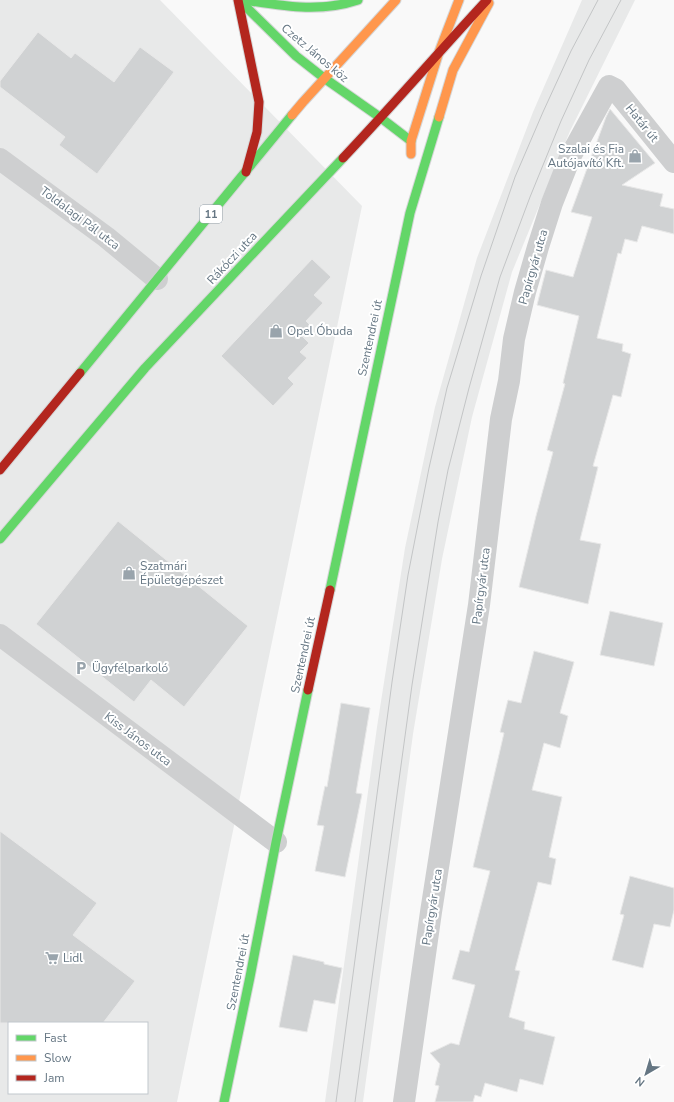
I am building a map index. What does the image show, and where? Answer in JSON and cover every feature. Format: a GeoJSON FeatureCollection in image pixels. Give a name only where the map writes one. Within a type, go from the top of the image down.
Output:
{"type":"FeatureCollection","features":[{"type":"Feature","properties":{"kind":"main road","name":"Czetz János köz"},"geometry":{"type":"LineString","coordinates":[[239,0],[296,56],[411,141]]}},
{"type":"Feature","properties":{"kind":"main road","name":"Czetz János köz"},"geometry":{"type":"LineString","coordinates":[[239,0],[259,102],[257,132],[246,172]]}},
{"type":"Feature","properties":{"kind":"main road","name":"Czetz János köz"},"geometry":{"type":"LineString","coordinates":[[244,0],[295,7],[330,7],[350,4],[358,0]]}},
{"type":"Feature","properties":{"kind":"main road","name":"11"},"geometry":{"type":"LineString","coordinates":[[0,470],[324,78],[396,0]]}},
{"type":"Feature","properties":{"kind":"main road"},"geometry":{"type":"LineString","coordinates":[[411,162],[411,141],[439,52],[459,0]]}},
{"type":"Feature","properties":{"kind":"main road","name":"Rákóczi utca"},"geometry":{"type":"LineString","coordinates":[[0,539],[145,368],[381,118],[487,0]]}},
{"type":"Feature","properties":{"kind":"main road","name":"Szentendrei út"},"geometry":{"type":"LineString","coordinates":[[224,1102],[276,842],[410,213],[453,70],[491,0]]}},
{"type":"Feature","properties":{"kind":"main road","name":"Szentendrei út"},"geometry":{"type":"LineString","coordinates":[[410,213],[411,176]]}},
{"type":"Feature","properties":{"kind":"street","name":"Határ út"},"geometry":{"type":"LineString","coordinates":[[609,86],[615,89],[674,162]]}},
{"type":"Feature","properties":{"kind":"street","name":"Papírgyár utca"},"geometry":{"type":"LineString","coordinates":[[404,1102],[431,912],[479,605],[502,419],[509,381],[514,339],[525,292],[552,204],[571,155],[609,86]]}},
{"type":"Feature","properties":{"kind":"street","name":"Toldalagi Pál utca"},"geometry":{"type":"LineString","coordinates":[[0,159],[106,237],[157,279]]}},
{"type":"Feature","properties":{"kind":"street","name":"Kiss János utca"},"geometry":{"type":"LineString","coordinates":[[0,635],[276,842]]}},
{"type":"Feature","properties":{"kind":"shaded area"},"geometry":{"type":"Polygon","coordinates":[[[0,0],[160,0],[362,206],[177,1102],[0,1102],[0,0]]]}},
{"type":"Feature","properties":{"kind":"shaded area"},"geometry":{"type":"Polygon","coordinates":[[[582,0],[635,0],[570,131],[512,272],[472,417],[442,559],[413,734],[363,1102],[325,1102],[377,727],[405,548],[435,407],[477,258],[533,112],[582,0]]]}},
{"type":"Feature","properties":{"kind":"building"},"geometry":{"type":"Polygon","coordinates":[[[38,32],[71,58],[75,53],[114,82],[140,47],[174,72],[97,174],[59,145],[65,137],[0,87],[0,81],[38,32]]]}},
{"type":"Feature","properties":{"kind":"building"},"geometry":{"type":"Polygon","coordinates":[[[610,109],[655,163],[622,185],[663,194],[660,206],[674,209],[674,234],[642,226],[637,242],[625,239],[621,254],[618,253],[597,338],[623,344],[622,351],[631,354],[621,397],[613,395],[593,466],[598,467],[580,540],[601,544],[588,604],[519,587],[553,452],[547,450],[565,384],[563,383],[579,316],[537,305],[546,270],[573,277],[592,217],[571,212],[610,109]]]}},
{"type":"Feature","properties":{"kind":"building","name":"Opel Óbuda"},"geometry":{"type":"Polygon","coordinates":[[[312,259],[331,277],[314,295],[323,303],[306,321],[311,326],[302,336],[309,343],[300,352],[307,358],[288,378],[294,384],[273,406],[221,356],[312,259]]]}},
{"type":"Feature","properties":{"kind":"building","name":"Szatmári Épületgépészet"},"geometry":{"type":"Polygon","coordinates":[[[118,521],[248,626],[184,707],[151,680],[134,702],[36,624],[118,521]]]}},
{"type":"Feature","properties":{"kind":"building"},"geometry":{"type":"Polygon","coordinates":[[[610,611],[663,623],[654,666],[600,655],[610,611]]]}},
{"type":"Feature","properties":{"kind":"building"},"geometry":{"type":"Polygon","coordinates":[[[534,651],[574,662],[560,713],[568,716],[560,748],[544,743],[532,790],[562,797],[549,857],[556,859],[551,885],[538,882],[515,970],[520,971],[509,1017],[525,1022],[524,1029],[555,1037],[543,1085],[520,1079],[517,1092],[485,1083],[481,1097],[475,1095],[473,1102],[435,1102],[439,1086],[435,1085],[440,1064],[430,1053],[451,1043],[459,1045],[475,985],[452,979],[460,950],[469,952],[490,871],[473,867],[504,733],[500,732],[508,700],[521,703],[534,651]]]}},
{"type":"Feature","properties":{"kind":"building"},"geometry":{"type":"Polygon","coordinates":[[[341,703],[370,708],[356,793],[362,794],[345,877],[315,871],[324,826],[317,825],[325,786],[327,787],[341,703]]]}},
{"type":"Feature","properties":{"kind":"building","name":"Lidl"},"geometry":{"type":"Polygon","coordinates":[[[0,831],[97,903],[73,935],[135,981],[104,1022],[0,1023],[0,831]]]}},
{"type":"Feature","properties":{"kind":"building"},"geometry":{"type":"Polygon","coordinates":[[[630,876],[674,888],[674,910],[670,927],[654,924],[643,968],[612,960],[624,915],[620,914],[630,876]]]}},
{"type":"Feature","properties":{"kind":"building"},"geometry":{"type":"Polygon","coordinates":[[[293,955],[342,968],[335,1004],[314,1000],[307,1032],[279,1027],[293,955]]]}},
{"type":"Feature","properties":{"kind":"tram line"},"geometry":{"type":"LineString","coordinates":[[336,1102],[392,682],[408,575],[429,468],[447,388],[481,276],[515,177],[571,51],[598,0]]}},
{"type":"Feature","properties":{"kind":"tram line"},"geometry":{"type":"LineString","coordinates":[[355,1102],[412,685],[438,522],[448,470],[500,277],[561,121],[589,60],[621,0]]}},
{"type":"Feature","properties":{"kind":"traffic: fast"},"geometry":{"type":"LineString","coordinates":[[239,0],[296,56],[411,141]]}},
{"type":"Feature","properties":{"kind":"traffic: fast"},"geometry":{"type":"LineString","coordinates":[[244,0],[301,7],[329,6],[358,0]]}},
{"type":"Feature","properties":{"kind":"traffic: fast"},"geometry":{"type":"LineString","coordinates":[[80,373],[292,115]]}},
{"type":"Feature","properties":{"kind":"traffic: fast"},"geometry":{"type":"LineString","coordinates":[[330,590],[410,213],[439,117]]}},
{"type":"Feature","properties":{"kind":"traffic: fast"},"geometry":{"type":"LineString","coordinates":[[0,539],[145,368],[343,158]]}},
{"type":"Feature","properties":{"kind":"traffic: fast"},"geometry":{"type":"LineString","coordinates":[[224,1102],[308,690]]}},
{"type":"Feature","properties":{"kind":"traffic: slow"},"geometry":{"type":"LineString","coordinates":[[292,115],[396,0]]}},
{"type":"Feature","properties":{"kind":"traffic: slow"},"geometry":{"type":"LineString","coordinates":[[411,154],[411,141],[439,52],[459,0]]}},
{"type":"Feature","properties":{"kind":"traffic: slow"},"geometry":{"type":"LineString","coordinates":[[439,117],[453,70],[489,3]]}},
{"type":"Feature","properties":{"kind":"traffic: jam"},"geometry":{"type":"LineString","coordinates":[[238,0],[259,102],[257,132],[246,172]]}},
{"type":"Feature","properties":{"kind":"traffic: jam"},"geometry":{"type":"LineString","coordinates":[[343,158],[487,0]]}},
{"type":"Feature","properties":{"kind":"traffic: jam"},"geometry":{"type":"LineString","coordinates":[[0,470],[80,373]]}},
{"type":"Feature","properties":{"kind":"traffic: jam"},"geometry":{"type":"LineString","coordinates":[[308,690],[330,590]]}},
{"type":"Feature","properties":{"kind":"place","name":"Szalai és Fia Autójavító Kft."},"geometry":{"type":"Point","coordinates":[635,156]}},
{"type":"Feature","properties":{"kind":"place","name":"Opel Óbuda"},"geometry":{"type":"Point","coordinates":[276,331]}},
{"type":"Feature","properties":{"kind":"place","name":"Szatmári Épületgépészet"},"geometry":{"type":"Point","coordinates":[129,573]}},
{"type":"Feature","properties":{"kind":"place","name":"Ügyfélparkoló"},"geometry":{"type":"Point","coordinates":[81,668]}},
{"type":"Feature","properties":{"kind":"place","name":"Lidl"},"geometry":{"type":"Point","coordinates":[52,958]}}]}
